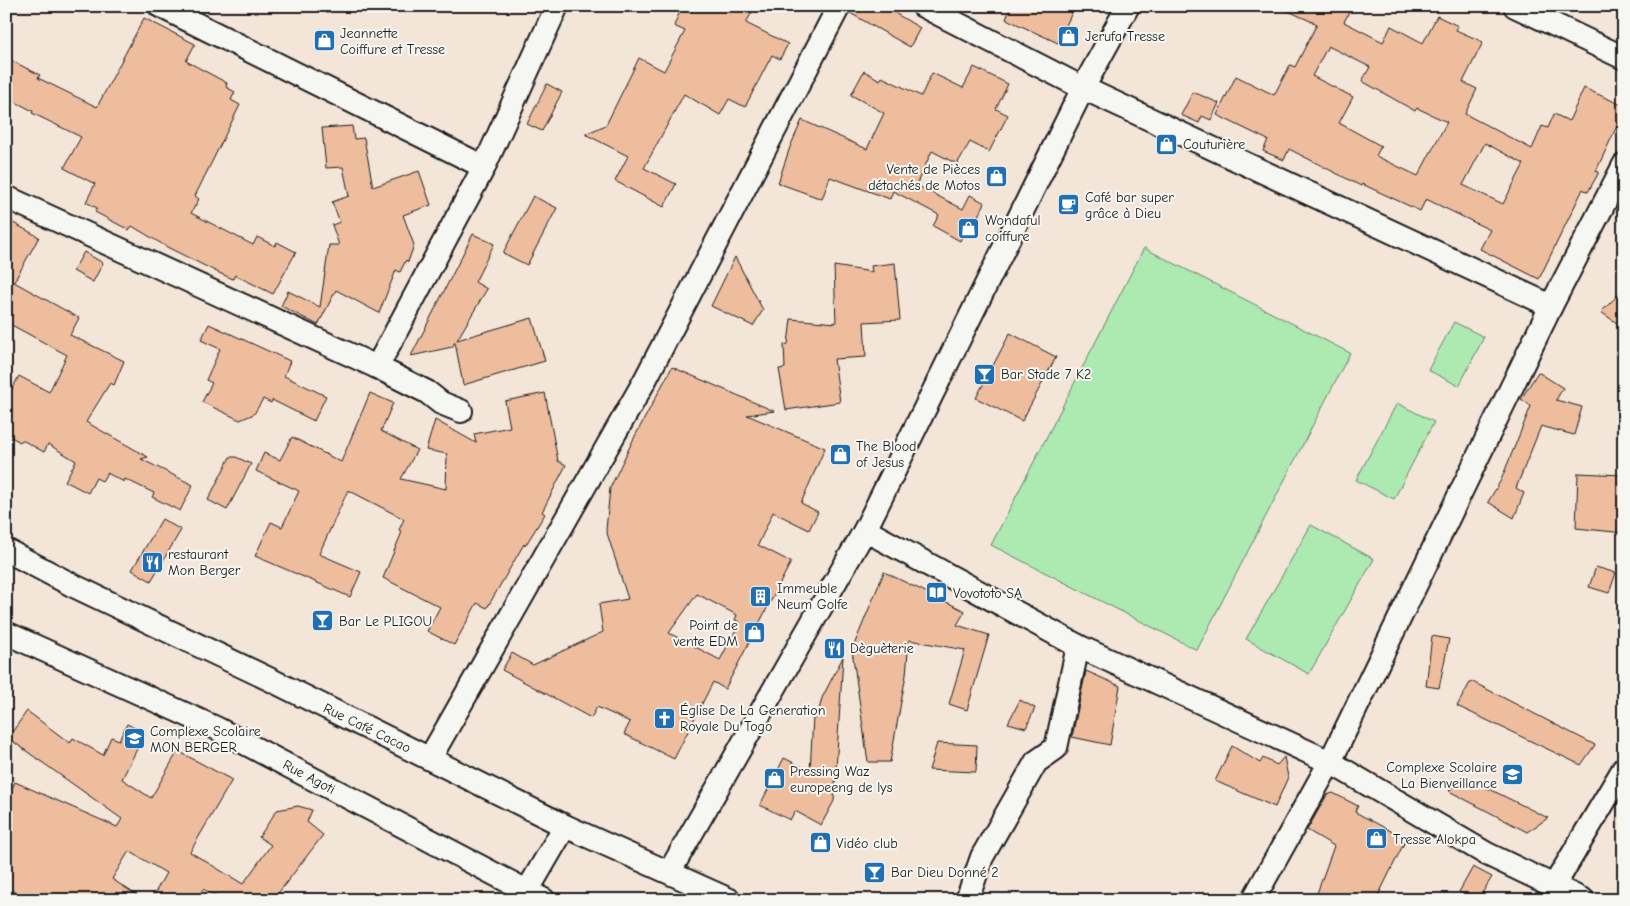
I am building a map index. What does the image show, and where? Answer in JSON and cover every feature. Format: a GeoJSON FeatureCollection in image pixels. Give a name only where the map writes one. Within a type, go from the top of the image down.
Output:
{"type":"FeatureCollection","features":[{"type":"Feature","properties":{"kind":"street"},"geometry":{"type":"LineString","coordinates":[[160,6],[484,167]]}},
{"type":"Feature","properties":{"kind":"street"},"geometry":{"type":"LineString","coordinates":[[377,367],[484,167],[557,6]]}},
{"type":"Feature","properties":{"kind":"street"},"geometry":{"type":"LineString","coordinates":[[430,758],[644,382],[839,6]]}},
{"type":"Feature","properties":{"kind":"street"},"geometry":{"type":"LineString","coordinates":[[923,6],[1083,88],[1551,306]]}},
{"type":"Feature","properties":{"kind":"street"},"geometry":{"type":"LineString","coordinates":[[670,871],[865,530],[1083,88],[1128,6]]}},
{"type":"Feature","properties":{"kind":"street"},"geometry":{"type":"LineString","coordinates":[[1515,6],[1624,58]]}},
{"type":"Feature","properties":{"kind":"street"},"geometry":{"type":"LineString","coordinates":[[1253,900],[1330,762],[1551,306],[1624,165]]}},
{"type":"Feature","properties":{"kind":"street"},"geometry":{"type":"LineString","coordinates":[[6,197],[377,367],[427,392],[441,403],[461,411]]}},
{"type":"Feature","properties":{"kind":"street"},"geometry":{"type":"LineString","coordinates":[[865,530],[1078,646],[1330,762],[1487,854],[1583,900]]}},
{"type":"Feature","properties":{"kind":"street","name":"Rue Café Cacao"},"geometry":{"type":"LineString","coordinates":[[6,550],[72,585],[430,758],[565,826],[670,871],[730,900]]}},
{"type":"Feature","properties":{"kind":"street","name":"Rue Agoti"},"geometry":{"type":"LineString","coordinates":[[6,633],[216,728],[531,897]]}},
{"type":"Feature","properties":{"kind":"street"},"geometry":{"type":"LineString","coordinates":[[967,900],[982,858],[1036,762],[1056,748],[1078,646]]}},
{"type":"Feature","properties":{"kind":"street"},"geometry":{"type":"LineString","coordinates":[[1554,886],[1624,768]]}},
{"type":"Feature","properties":{"kind":"street"},"geometry":{"type":"LineString","coordinates":[[531,897],[565,826]]}},
{"type":"Feature","properties":{"kind":"green space"},"geometry":{"type":"Polygon","coordinates":[[[1144,248],[1350,353],[1197,650],[991,545],[1144,248]]]}},
{"type":"Feature","properties":{"kind":"green space"},"geometry":{"type":"Polygon","coordinates":[[[1454,322],[1484,337],[1459,386],[1428,370],[1454,322]]]}},
{"type":"Feature","properties":{"kind":"green space"},"geometry":{"type":"Polygon","coordinates":[[[1397,403],[1434,422],[1394,499],[1356,480],[1397,403]]]}},
{"type":"Feature","properties":{"kind":"green space"},"geometry":{"type":"Polygon","coordinates":[[[1311,525],[1374,559],[1309,674],[1246,639],[1311,525]]]}},
{"type":"Feature","properties":{"kind":"building"},"geometry":{"type":"Polygon","coordinates":[[[682,6],[742,6],[752,12],[746,23],[788,44],[780,59],[772,55],[745,107],[729,99],[720,115],[684,94],[644,168],[676,184],[664,207],[615,181],[628,156],[585,134],[606,125],[639,58],[664,71],[685,31],[674,26],[682,6]]]}},
{"type":"Feature","properties":{"kind":"building"},"geometry":{"type":"Polygon","coordinates":[[[852,6],[883,6],[920,28],[910,47],[850,13],[852,6]]]}},
{"type":"Feature","properties":{"kind":"building"},"geometry":{"type":"Polygon","coordinates":[[[1011,6],[1075,6],[1058,43],[1006,19],[1011,6]]]}},
{"type":"Feature","properties":{"kind":"building"},"geometry":{"type":"Polygon","coordinates":[[[1277,6],[1352,6],[1344,22],[1383,42],[1391,26],[1423,43],[1437,16],[1458,26],[1456,30],[1483,42],[1463,82],[1477,89],[1465,114],[1532,149],[1542,126],[1548,128],[1554,114],[1569,121],[1584,88],[1624,106],[1624,111],[1596,171],[1599,172],[1588,192],[1583,189],[1539,279],[1480,249],[1490,230],[1426,199],[1420,211],[1362,184],[1361,186],[1289,149],[1284,160],[1263,151],[1268,140],[1217,115],[1236,76],[1274,95],[1290,65],[1295,67],[1317,24],[1277,6]],[[1328,46],[1312,76],[1353,97],[1339,123],[1381,146],[1376,156],[1418,176],[1447,122],[1417,108],[1415,111],[1362,81],[1370,67],[1328,46]],[[1485,143],[1463,185],[1503,204],[1524,164],[1485,143]]]}},
{"type":"Feature","properties":{"kind":"building"},"geometry":{"type":"Polygon","coordinates":[[[144,18],[195,44],[186,61],[227,83],[226,87],[235,92],[231,100],[240,105],[195,196],[199,199],[191,213],[253,245],[257,237],[275,246],[277,242],[296,252],[273,294],[235,275],[233,279],[219,273],[167,247],[132,226],[129,230],[95,212],[97,208],[86,202],[95,184],[64,168],[81,137],[32,113],[33,111],[6,97],[6,58],[40,75],[38,78],[97,107],[144,18]]]}},
{"type":"Feature","properties":{"kind":"building"},"geometry":{"type":"Polygon","coordinates":[[[974,67],[1008,84],[996,109],[1008,115],[989,152],[970,142],[957,164],[932,151],[916,185],[963,209],[970,195],[985,203],[973,225],[969,223],[960,241],[933,226],[939,215],[893,191],[890,199],[830,177],[822,199],[778,183],[790,147],[802,120],[867,149],[884,113],[851,95],[864,71],[880,80],[882,77],[921,96],[932,73],[963,88],[974,67]]]}},
{"type":"Feature","properties":{"kind":"building"},"geometry":{"type":"Polygon","coordinates":[[[547,84],[562,92],[542,131],[527,124],[547,84]]]}},
{"type":"Feature","properties":{"kind":"building"},"geometry":{"type":"Polygon","coordinates":[[[1193,92],[1219,103],[1211,120],[1202,116],[1199,123],[1181,115],[1193,92]]]}},
{"type":"Feature","properties":{"kind":"building"},"geometry":{"type":"Polygon","coordinates":[[[352,126],[354,139],[364,138],[373,187],[419,171],[431,205],[403,215],[414,245],[408,262],[406,260],[400,272],[396,270],[379,313],[336,290],[318,325],[281,306],[288,291],[320,307],[329,245],[339,245],[332,225],[340,222],[332,202],[349,196],[343,167],[326,168],[322,128],[352,126]]]}},
{"type":"Feature","properties":{"kind":"building"},"geometry":{"type":"Polygon","coordinates":[[[533,196],[557,208],[527,265],[503,253],[533,196]]]}},
{"type":"Feature","properties":{"kind":"building"},"geometry":{"type":"Polygon","coordinates":[[[6,219],[39,237],[14,282],[79,318],[70,335],[124,361],[114,385],[110,383],[86,422],[148,457],[141,459],[193,485],[180,511],[152,497],[154,493],[125,479],[124,482],[107,473],[102,481],[96,478],[88,493],[65,481],[76,461],[48,444],[44,452],[6,434],[6,400],[19,376],[49,392],[67,355],[6,322],[6,219]]]}},
{"type":"Feature","properties":{"kind":"building"},"geometry":{"type":"Polygon","coordinates":[[[473,234],[494,244],[475,282],[487,289],[457,340],[532,318],[545,361],[463,385],[455,342],[452,347],[411,356],[473,234]]]}},
{"type":"Feature","properties":{"kind":"building"},"geometry":{"type":"Polygon","coordinates":[[[84,252],[103,263],[93,282],[73,271],[84,252]]]}},
{"type":"Feature","properties":{"kind":"building"},"geometry":{"type":"Polygon","coordinates":[[[735,257],[763,310],[753,326],[711,306],[735,257]]]}},
{"type":"Feature","properties":{"kind":"building"},"geometry":{"type":"Polygon","coordinates":[[[895,263],[900,320],[864,322],[866,357],[834,359],[840,402],[786,410],[779,369],[785,368],[784,345],[788,344],[791,319],[836,323],[834,266],[872,272],[871,266],[895,263]]]}},
{"type":"Feature","properties":{"kind":"building"},"geometry":{"type":"Polygon","coordinates":[[[1624,289],[1624,328],[1601,312],[1624,289]]]}},
{"type":"Feature","properties":{"kind":"building"},"geometry":{"type":"Polygon","coordinates":[[[209,324],[290,361],[284,376],[326,396],[314,421],[272,400],[271,403],[263,399],[254,414],[240,420],[202,402],[212,383],[206,380],[220,349],[201,340],[209,324]]]}},
{"type":"Feature","properties":{"kind":"building"},"geometry":{"type":"Polygon","coordinates":[[[1010,333],[1056,357],[1022,421],[976,398],[1010,333]]]}},
{"type":"Feature","properties":{"kind":"building"},"geometry":{"type":"Polygon","coordinates":[[[672,367],[774,411],[747,415],[825,448],[801,503],[818,512],[809,530],[773,512],[758,545],[791,562],[725,689],[713,682],[674,759],[624,734],[630,722],[597,707],[591,718],[502,670],[512,653],[533,665],[603,632],[599,604],[628,599],[606,530],[610,488],[672,367]],[[697,594],[669,633],[720,660],[740,622],[735,620],[737,615],[697,594]]]}},
{"type":"Feature","properties":{"kind":"building"},"geometry":{"type":"Polygon","coordinates":[[[1538,372],[1563,388],[1556,400],[1582,407],[1574,435],[1541,426],[1516,488],[1524,493],[1514,518],[1488,502],[1501,480],[1531,406],[1521,399],[1538,372]]]}},
{"type":"Feature","properties":{"kind":"building"},"geometry":{"type":"Polygon","coordinates":[[[370,393],[393,403],[381,431],[417,450],[401,479],[446,489],[447,454],[426,450],[435,420],[476,443],[474,434],[510,427],[505,401],[545,393],[558,461],[566,465],[542,512],[545,514],[525,546],[524,544],[487,608],[477,603],[454,645],[427,631],[440,607],[383,578],[402,532],[399,530],[404,519],[348,490],[319,554],[361,572],[350,597],[255,556],[271,522],[282,527],[299,491],[256,471],[264,453],[280,460],[292,437],[341,462],[370,393]]]}},
{"type":"Feature","properties":{"kind":"building"},"geometry":{"type":"Polygon","coordinates":[[[230,457],[236,457],[251,464],[227,510],[208,500],[230,457]]]}},
{"type":"Feature","properties":{"kind":"building"},"geometry":{"type":"Polygon","coordinates":[[[1578,473],[1624,475],[1624,533],[1576,528],[1578,473]]]}},
{"type":"Feature","properties":{"kind":"building"},"geometry":{"type":"Polygon","coordinates":[[[162,519],[181,530],[151,581],[132,570],[162,519]]]}},
{"type":"Feature","properties":{"kind":"building"},"geometry":{"type":"Polygon","coordinates":[[[1596,567],[1616,573],[1609,593],[1589,587],[1596,567]]]}},
{"type":"Feature","properties":{"kind":"building"},"geometry":{"type":"Polygon","coordinates":[[[884,572],[965,611],[957,625],[989,635],[967,710],[949,704],[965,650],[909,640],[906,675],[890,762],[868,762],[852,650],[884,572]]]}},
{"type":"Feature","properties":{"kind":"building"},"geometry":{"type":"Polygon","coordinates":[[[1432,636],[1449,639],[1439,688],[1426,686],[1432,636]]]}},
{"type":"Feature","properties":{"kind":"building"},"geometry":{"type":"Polygon","coordinates":[[[843,657],[834,801],[821,825],[795,811],[790,820],[760,805],[784,758],[810,771],[813,717],[817,718],[822,698],[843,657]]]}},
{"type":"Feature","properties":{"kind":"building"},"geometry":{"type":"Polygon","coordinates":[[[1086,671],[1120,686],[1110,745],[1072,737],[1086,671]]]}},
{"type":"Feature","properties":{"kind":"building"},"geometry":{"type":"Polygon","coordinates":[[[1471,681],[1595,745],[1581,765],[1457,706],[1471,681]]]}},
{"type":"Feature","properties":{"kind":"building"},"geometry":{"type":"Polygon","coordinates":[[[1020,700],[1035,708],[1026,728],[1008,723],[1020,700]]]}},
{"type":"Feature","properties":{"kind":"building"},"geometry":{"type":"Polygon","coordinates":[[[27,711],[70,743],[73,738],[103,755],[111,737],[119,740],[127,724],[145,733],[122,779],[151,798],[178,751],[232,780],[190,852],[243,884],[271,845],[259,837],[277,810],[298,806],[312,810],[307,822],[323,835],[273,900],[222,900],[203,889],[197,900],[151,900],[166,873],[129,851],[112,879],[144,900],[26,900],[6,886],[6,802],[15,782],[117,827],[122,819],[8,738],[27,711]]]}},
{"type":"Feature","properties":{"kind":"building"},"geometry":{"type":"Polygon","coordinates":[[[937,743],[977,745],[976,772],[929,770],[937,743]]]}},
{"type":"Feature","properties":{"kind":"building"},"geometry":{"type":"Polygon","coordinates":[[[1232,746],[1260,763],[1263,758],[1277,765],[1284,757],[1288,777],[1275,807],[1215,781],[1232,746]]]}},
{"type":"Feature","properties":{"kind":"building"},"geometry":{"type":"Polygon","coordinates":[[[1463,776],[1548,818],[1527,832],[1449,791],[1463,776]]]}},
{"type":"Feature","properties":{"kind":"building"},"geometry":{"type":"Polygon","coordinates":[[[1333,793],[1358,806],[1355,812],[1406,839],[1376,900],[1325,900],[1316,896],[1334,846],[1307,830],[1327,795],[1333,793]]]}},
{"type":"Feature","properties":{"kind":"building"},"geometry":{"type":"Polygon","coordinates":[[[1473,867],[1492,877],[1478,900],[1473,900],[1459,892],[1473,867]]]}},
{"type":"Feature","properties":{"kind":"place","name":"Jerufa Tresse"},"geometry":{"type":"Point","coordinates":[1069,36]}},
{"type":"Feature","properties":{"kind":"place","name":"Jeannette Coiffure et Tresse"},"geometry":{"type":"Point","coordinates":[324,41]}},
{"type":"Feature","properties":{"kind":"place","name":"Couturière"},"geometry":{"type":"Point","coordinates":[1167,144]}},
{"type":"Feature","properties":{"kind":"place","name":"Vente de Pièces détachés de Motos"},"geometry":{"type":"Point","coordinates":[996,177]}},
{"type":"Feature","properties":{"kind":"place","name":"Café bar super grâce à Dieu"},"geometry":{"type":"Point","coordinates":[1069,205]}},
{"type":"Feature","properties":{"kind":"place","name":"Wondaful coiffure"},"geometry":{"type":"Point","coordinates":[969,228]}},
{"type":"Feature","properties":{"kind":"place","name":"Bar Stade 7 K2"},"geometry":{"type":"Point","coordinates":[985,374]}},
{"type":"Feature","properties":{"kind":"place","name":"The Blood of Jesus"},"geometry":{"type":"Point","coordinates":[840,454]}},
{"type":"Feature","properties":{"kind":"place","name":"restaurant Mon Berger"},"geometry":{"type":"Point","coordinates":[152,562]}},
{"type":"Feature","properties":{"kind":"place","name":"Vovototo SA"},"geometry":{"type":"Point","coordinates":[937,593]}},
{"type":"Feature","properties":{"kind":"place","name":"Immeuble Neum Golfe"},"geometry":{"type":"Point","coordinates":[761,596]}},
{"type":"Feature","properties":{"kind":"place","name":"Bar Le PLIGOU"},"geometry":{"type":"Point","coordinates":[323,621]}},
{"type":"Feature","properties":{"kind":"place","name":"Point de vente EDM"},"geometry":{"type":"Point","coordinates":[754,633]}},
{"type":"Feature","properties":{"kind":"place","name":"Dèguèterie"},"geometry":{"type":"Point","coordinates":[834,648]}},
{"type":"Feature","properties":{"kind":"place","name":"Église De La Generation Royale Du Togo"},"geometry":{"type":"Point","coordinates":[664,718]}},
{"type":"Feature","properties":{"kind":"place","name":"Complexe Scolaire MON BERGER"},"geometry":{"type":"Point","coordinates":[134,739]}},
{"type":"Feature","properties":{"kind":"place","name":"Complexe Scolaire La Bienveillance"},"geometry":{"type":"Point","coordinates":[1513,775]}},
{"type":"Feature","properties":{"kind":"place","name":"Pressing Waz europeeng de lys"},"geometry":{"type":"Point","coordinates":[774,779]}},
{"type":"Feature","properties":{"kind":"place","name":"Tresse Alokpa"},"geometry":{"type":"Point","coordinates":[1377,839]}},
{"type":"Feature","properties":{"kind":"place","name":"Vidéo club"},"geometry":{"type":"Point","coordinates":[820,843]}},
{"type":"Feature","properties":{"kind":"place","name":"Bar Dieu Donné 2"},"geometry":{"type":"Point","coordinates":[875,872]}}]}
